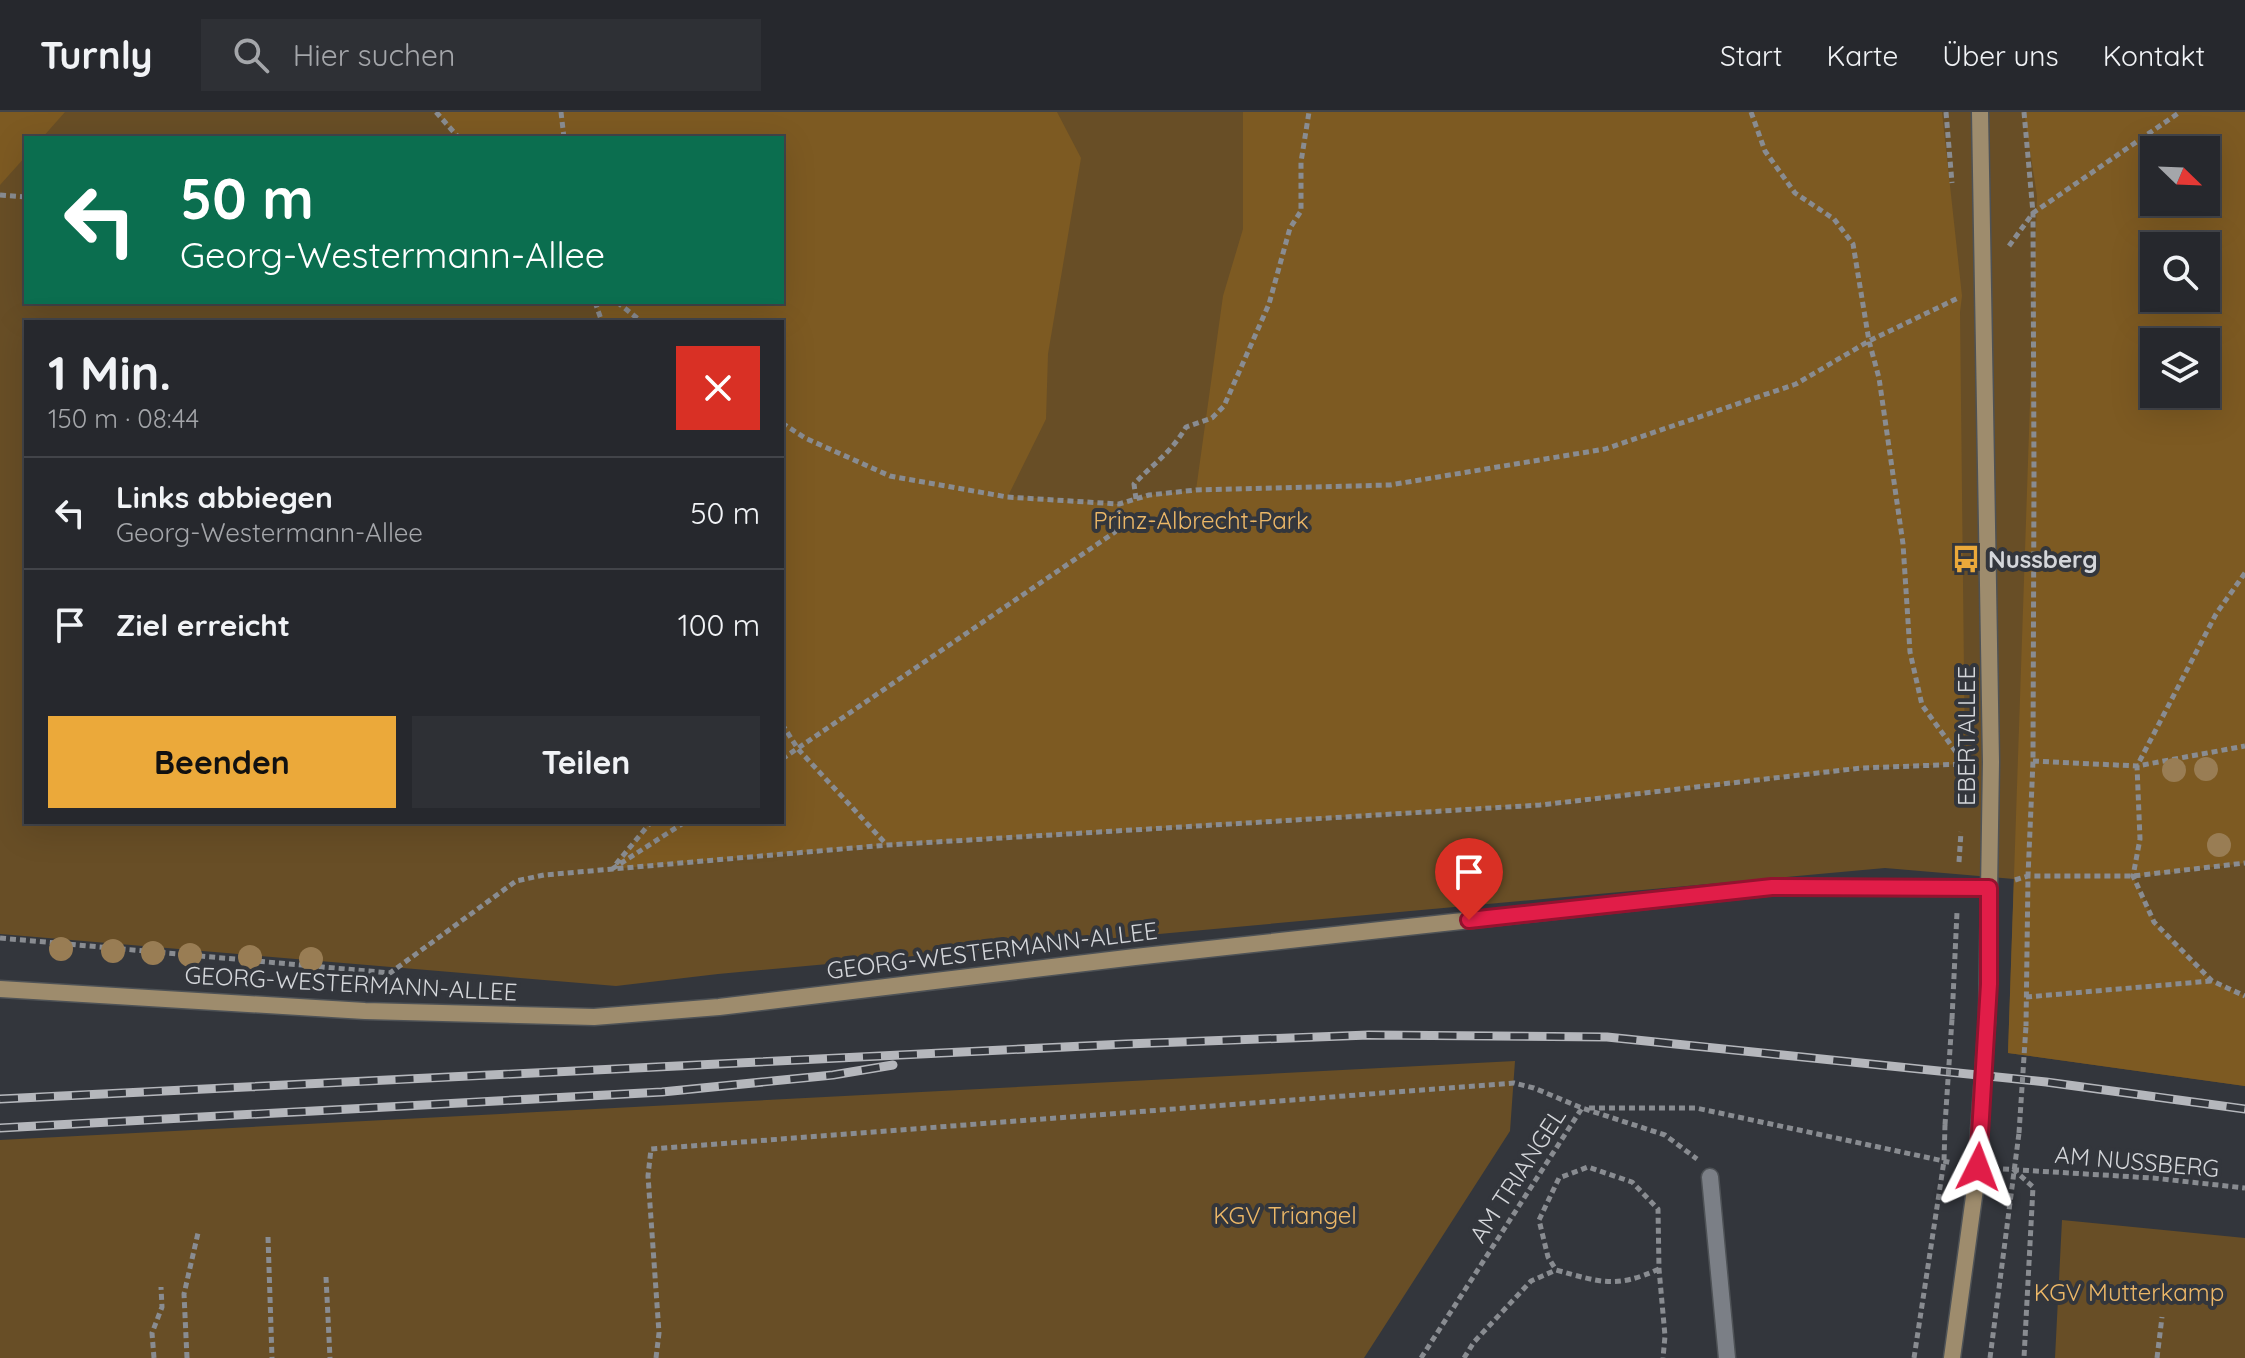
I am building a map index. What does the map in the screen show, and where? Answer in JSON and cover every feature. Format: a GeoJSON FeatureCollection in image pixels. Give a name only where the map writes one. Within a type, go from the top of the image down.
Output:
{"type":"FeatureCollection","features":[{"type":"Feature","properties":{"kind":"street","name":"EBERTALLEE"},"geometry":{"type":"LineString","coordinates":[[1952,1358],[1978,1167],[1987,1021],[1991,762],[1980,112]]}},
{"type":"Feature","properties":{"kind":"street","name":"GEORG-WESTERMANN-ALLEE"},"geometry":{"type":"LineString","coordinates":[[0,989],[365,1011],[594,1017],[719,1007],[1150,955],[1772,887],[1989,888]]}},
{"type":"Feature","properties":{"kind":"street"},"geometry":{"type":"LineString","coordinates":[[1710,1177],[1727,1358]]}},
{"type":"Feature","properties":{"kind":"path"},"geometry":{"type":"LineString","coordinates":[[436,112],[457,136]]}},
{"type":"Feature","properties":{"kind":"path"},"geometry":{"type":"LineString","coordinates":[[561,112],[564,136]]}},
{"type":"Feature","properties":{"kind":"path"},"geometry":{"type":"LineString","coordinates":[[1136,499],[1134,484],[1174,449],[1186,427],[1212,418],[1224,406],[1241,371],[1253,334],[1269,304],[1290,228],[1301,211],[1301,162],[1309,112]]}},
{"type":"Feature","properties":{"kind":"path"},"geometry":{"type":"LineString","coordinates":[[0,938],[390,973],[516,881],[544,875],[887,845],[1540,805],[1861,768],[1965,764],[1922,705],[1910,652],[1903,544],[1882,393],[1869,341],[1853,244],[1834,219],[1795,193],[1765,151],[1751,112]]}},
{"type":"Feature","properties":{"kind":"path"},"geometry":{"type":"LineString","coordinates":[[1990,1358],[2019,1133],[2026,1026],[2033,761],[2033,213],[2024,112]]}},
{"type":"Feature","properties":{"kind":"path"},"geometry":{"type":"LineString","coordinates":[[2033,213],[2180,112]]}},
{"type":"Feature","properties":{"kind":"path"},"geometry":{"type":"LineString","coordinates":[[0,195],[24,197]]}},
{"type":"Feature","properties":{"kind":"path"},"geometry":{"type":"LineString","coordinates":[[784,424],[805,438],[890,476],[1007,497],[1119,504],[1149,495],[1196,490],[1390,485],[1605,449],[1796,384],[1869,341],[1962,296]]}},
{"type":"Feature","properties":{"kind":"path"},"geometry":{"type":"LineString","coordinates":[[620,304],[640,320]]}},
{"type":"Feature","properties":{"kind":"path"},"geometry":{"type":"LineString","coordinates":[[784,758],[1115,532],[1119,504]]}},
{"type":"Feature","properties":{"kind":"path"},"geometry":{"type":"LineString","coordinates":[[2244,574],[2216,614],[2137,766],[2140,839],[2133,876],[2154,922],[2212,981],[2245,996]]}},
{"type":"Feature","properties":{"kind":"path"},"geometry":{"type":"LineString","coordinates":[[784,727],[798,749],[887,845]]}},
{"type":"Feature","properties":{"kind":"path"},"geometry":{"type":"LineString","coordinates":[[2033,761],[2137,766],[2245,746]]}},
{"type":"Feature","properties":{"kind":"path"},"geometry":{"type":"LineString","coordinates":[[611,869],[649,824]]}},
{"type":"Feature","properties":{"kind":"path"},"geometry":{"type":"LineString","coordinates":[[611,869],[682,824]]}},
{"type":"Feature","properties":{"kind":"path"},"geometry":{"type":"LineString","coordinates":[[2028,876],[2133,876],[2245,863]]}},
{"type":"Feature","properties":{"kind":"path"},"geometry":{"type":"LineString","coordinates":[[2026,997],[2212,981]]}},
{"type":"Feature","properties":{"kind":"path"},"geometry":{"type":"LineString","coordinates":[[1914,1358],[1944,1161],[1952,1019]]}},
{"type":"Feature","properties":{"kind":"path"},"geometry":{"type":"LineString","coordinates":[[656,1358],[659,1333],[648,1176],[651,1149],[1514,1083],[1665,1135],[1671,1140]]}},
{"type":"Feature","properties":{"kind":"path","name":"AM TRIANGEL"},"geometry":{"type":"LineString","coordinates":[[1421,1358],[1582,1108],[1696,1108],[1978,1167]]}},
{"type":"Feature","properties":{"kind":"path"},"geometry":{"type":"LineString","coordinates":[[1556,1270],[1548,1257],[1539,1220],[1559,1178],[1588,1167],[1632,1182],[1658,1209],[1665,1336],[1663,1358]]}},
{"type":"Feature","properties":{"kind":"path","name":"AM NUSSBERG"},"geometry":{"type":"LineString","coordinates":[[1978,1167],[2153,1178],[2245,1188]]}},
{"type":"Feature","properties":{"kind":"path"},"geometry":{"type":"LineString","coordinates":[[2013,1169],[2033,1187],[2024,1358]]}},
{"type":"Feature","properties":{"kind":"path"},"geometry":{"type":"LineString","coordinates":[[187,1358],[184,1294],[198,1233]]}},
{"type":"Feature","properties":{"kind":"path"},"geometry":{"type":"LineString","coordinates":[[268,1237],[272,1358]]}},
{"type":"Feature","properties":{"kind":"path"},"geometry":{"type":"LineString","coordinates":[[1464,1358],[1474,1342],[1531,1281],[1556,1270],[1599,1282],[1633,1281],[1659,1269]]}},
{"type":"Feature","properties":{"kind":"path"},"geometry":{"type":"LineString","coordinates":[[326,1277],[330,1358]]}},
{"type":"Feature","properties":{"kind":"path"},"geometry":{"type":"LineString","coordinates":[[154,1358],[152,1333],[162,1307],[161,1287]]}},
{"type":"Feature","properties":{"kind":"path"},"geometry":{"type":"LineString","coordinates":[[2157,1358],[2162,1317]]}},
{"type":"Feature","properties":{"kind":"green space","name":"Prinz-Albrecht-Park"},"geometry":{"type":"Polygon","coordinates":[[[0,112],[2245,112],[2245,1086],[2008,1053],[2014,879],[1885,868],[718,974],[616,986],[0,934],[0,112]]]}},
{"type":"Feature","properties":{"kind":"green space"},"geometry":{"type":"Polygon","coordinates":[[[0,112],[65,112],[44,136],[24,136],[24,158],[0,185],[0,112]]]}},
{"type":"Feature","properties":{"kind":"green space"},"geometry":{"type":"Polygon","coordinates":[[[436,112],[1057,112],[1081,158],[1048,354],[1046,419],[1008,496],[1119,504],[1149,495],[1196,490],[1223,296],[1243,229],[1243,112],[1942,112],[1962,296],[1965,764],[1861,768],[1540,805],[887,845],[611,869],[649,824],[784,824],[784,320],[601,320],[596,304],[784,304],[784,136],[457,136],[436,112]]]}},
{"type":"Feature","properties":{"kind":"green space"},"geometry":{"type":"Polygon","coordinates":[[[2024,112],[2245,112],[2245,863],[2133,877],[2154,922],[2212,981],[2245,996],[2245,1086],[2008,1053],[2037,196],[2024,112]]]}},
{"type":"Feature","properties":{"kind":"green space","name":"KGV Triangel"},"geometry":{"type":"Polygon","coordinates":[[[1515,1061],[1510,1131],[1364,1358],[0,1358],[0,1140],[1515,1061]]]}},
{"type":"Feature","properties":{"kind":"green space","name":"KGV Mutterkamp"},"geometry":{"type":"Polygon","coordinates":[[[2062,1220],[2245,1238],[2245,1358],[2055,1358],[2062,1220]]]}},
{"type":"Feature","properties":{"kind":"railway"},"geometry":{"type":"LineString","coordinates":[[0,1099],[1369,1035],[1607,1037],[2046,1082],[2245,1109]]}},
{"type":"Feature","properties":{"kind":"railway"},"geometry":{"type":"LineString","coordinates":[[0,1128],[662,1092],[833,1075],[893,1065]]}},
{"type":"Feature","properties":{"kind":"place","name":"Nussberg"},"geometry":{"type":"Point","coordinates":[1966,559]}},
{"type":"Feature","properties":{"kind":"route"},"geometry":{"type":"LineString","coordinates":[[1469,920],[1772,887],[1989,888],[1989,984],[1978,1167]]}}]}
